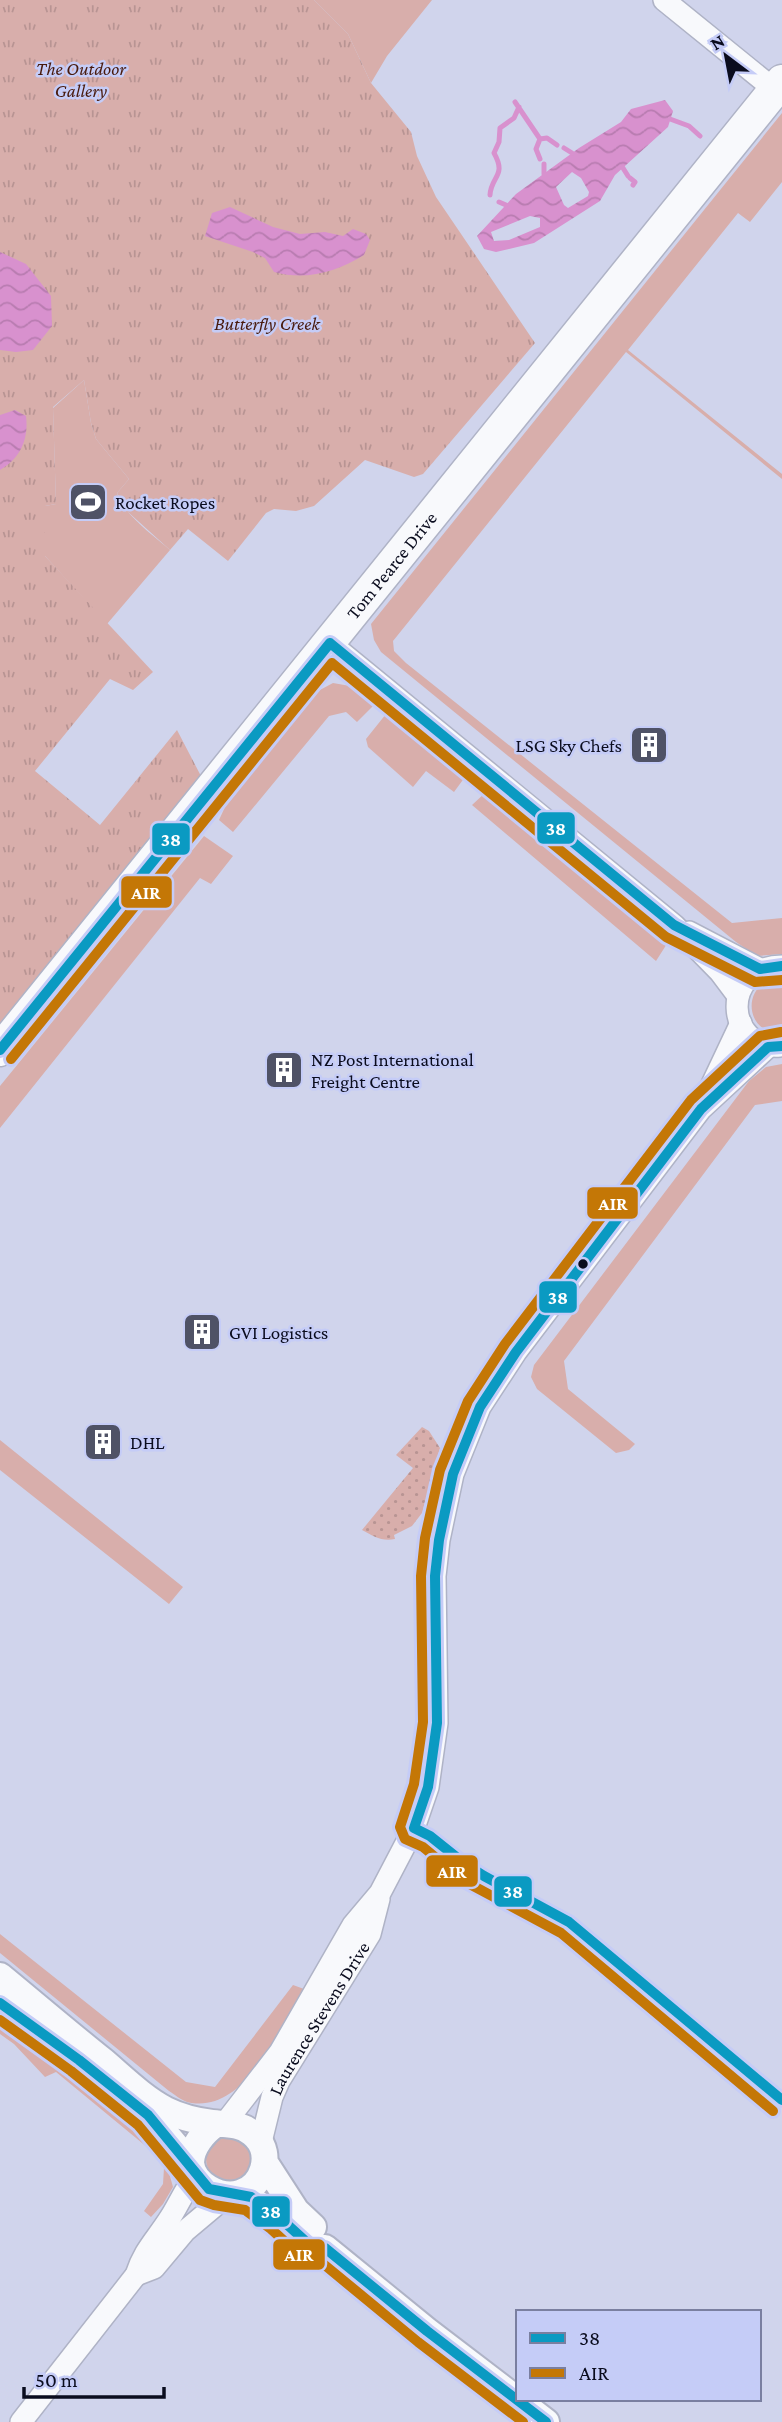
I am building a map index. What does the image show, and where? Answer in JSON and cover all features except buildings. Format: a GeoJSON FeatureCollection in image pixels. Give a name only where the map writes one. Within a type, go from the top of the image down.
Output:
{"type":"FeatureCollection","features":[{"type":"Feature","properties":{"kind":"main road","name":"Tom Pearce Drive"},"geometry":{"type":"LineString","coordinates":[[0,1050],[779,86]]}},
{"type":"Feature","properties":{"kind":"street"},"geometry":{"type":"LineString","coordinates":[[664,0],[779,86]]}},
{"type":"Feature","properties":{"kind":"street"},"geometry":{"type":"LineString","coordinates":[[330,643],[674,925],[720,972],[738,996]]}},
{"type":"Feature","properties":{"kind":"street"},"geometry":{"type":"LineString","coordinates":[[674,925],[760,969]]}},
{"type":"Feature","properties":{"kind":"street"},"geometry":{"type":"LineString","coordinates":[[775,1046],[754,1040],[741,1023],[737,1006],[738,996],[745,982],[760,969],[782,966]]}},
{"type":"Feature","properties":{"kind":"street","name":"Laurence Stevens Drive"},"geometry":{"type":"LineString","coordinates":[[701,1109],[741,1023]]}},
{"type":"Feature","properties":{"kind":"street","name":"Laurence Stevens Drive"},"geometry":{"type":"LineString","coordinates":[[221,2123],[273,2064],[353,1925],[380,1893],[414,1828],[428,1787],[437,1723],[434,1587],[439,1540],[453,1474],[480,1406],[516,1352],[701,1109],[775,1046]]}},
{"type":"Feature","properties":{"kind":"street","name":"Laurence Stevens Drive"},"geometry":{"type":"LineString","coordinates":[[263,2152],[272,2097],[279,2081],[370,1934],[380,1893]]}},
{"type":"Feature","properties":{"kind":"street"},"geometry":{"type":"LineString","coordinates":[[0,1976],[167,2111],[196,2120],[244,2127],[263,2152],[296,2211],[324,2238],[325,2248]]}},
{"type":"Feature","properties":{"kind":"street"},"geometry":{"type":"LineString","coordinates":[[0,2003],[79,2060],[148,2115],[209,2189],[217,2193],[235,2193],[278,2217],[314,2249],[325,2248],[427,2332],[516,2400]]}},
{"type":"Feature","properties":{"kind":"street"},"geometry":{"type":"LineString","coordinates":[[21,2422],[136,2275],[142,2256],[171,2218],[186,2187],[194,2170],[192,2155],[201,2137],[221,2123]]}},
{"type":"Feature","properties":{"kind":"street"},"geometry":{"type":"LineString","coordinates":[[136,2275],[154,2268],[185,2231],[235,2193],[256,2181],[263,2152]]}},
{"type":"Feature","properties":{"kind":"street"},"geometry":{"type":"LineString","coordinates":[[517,2401],[545,2422]]}},
{"type":"Feature","properties":{"kind":"green space"},"geometry":{"type":"Polygon","coordinates":[[[0,0],[314,0],[348,34],[371,83],[411,132],[417,156],[436,197],[535,343],[423,474],[414,477],[365,460],[314,506],[296,511],[274,509],[266,513],[228,561],[188,529],[170,550],[128,512],[117,493],[129,479],[96,439],[84,380],[53,407],[56,504],[45,506],[45,556],[153,672],[133,690],[110,679],[35,771],[100,825],[177,730],[202,778],[0,1023],[0,0]]]}},
{"type":"Feature","properties":{"kind":"green space"},"geometry":{"type":"Polygon","coordinates":[[[314,0],[432,0],[387,56],[371,83],[348,34],[314,0]]]}},
{"type":"Feature","properties":{"kind":"green space"},"geometry":{"type":"Polygon","coordinates":[[[782,113],[782,182],[750,222],[738,213],[628,350],[782,474],[782,479],[626,352],[393,641],[394,651],[406,663],[732,923],[782,918],[782,954],[757,956],[736,942],[381,652],[374,640],[371,624],[782,113]]]}},
{"type":"Feature","properties":{"kind":"green space","name":"Rocket Ropes"},"geometry":{"type":"Polygon","coordinates":[[[84,380],[96,439],[129,479],[117,493],[121,501],[140,524],[170,550],[107,624],[45,556],[45,506],[56,504],[53,408],[84,380]]]}},
{"type":"Feature","properties":{"kind":"green space"},"geometry":{"type":"Polygon","coordinates":[[[333,683],[350,686],[375,704],[357,722],[346,712],[329,716],[233,832],[219,820],[225,807],[318,691],[333,683]]]}},
{"type":"Feature","properties":{"kind":"green space"},"geometry":{"type":"Polygon","coordinates":[[[386,714],[465,777],[454,792],[426,771],[413,787],[368,747],[366,739],[386,714]]]}},
{"type":"Feature","properties":{"kind":"green space"},"geometry":{"type":"Polygon","coordinates":[[[486,792],[670,939],[656,961],[472,805],[486,792]]]}},
{"type":"Feature","properties":{"kind":"green space"},"geometry":{"type":"Polygon","coordinates":[[[204,836],[233,856],[211,884],[200,878],[0,1128],[0,1086],[204,836]]]}},
{"type":"Feature","properties":{"kind":"green space"},"geometry":{"type":"Polygon","coordinates":[[[782,979],[782,1033],[769,1031],[759,1025],[752,1006],[753,996],[759,987],[769,981],[782,979]]]}},
{"type":"Feature","properties":{"kind":"green space"},"geometry":{"type":"Polygon","coordinates":[[[782,1064],[782,1101],[755,1105],[564,1361],[568,1389],[635,1444],[629,1450],[616,1453],[537,1389],[531,1377],[534,1365],[749,1081],[766,1067],[782,1064]]]}},
{"type":"Feature","properties":{"kind":"green space"},"geometry":{"type":"Polygon","coordinates":[[[422,1427],[429,1431],[440,1448],[422,1513],[412,1526],[394,1535],[395,1539],[386,1540],[362,1530],[413,1468],[396,1455],[422,1427]]]}},
{"type":"Feature","properties":{"kind":"green space"},"geometry":{"type":"Polygon","coordinates":[[[0,1440],[183,1587],[169,1604],[0,1470],[0,1440]]]}},
{"type":"Feature","properties":{"kind":"green space"},"geometry":{"type":"Polygon","coordinates":[[[0,1934],[186,2082],[215,2087],[293,1985],[304,1989],[272,2046],[243,2083],[226,2096],[207,2103],[187,2102],[169,2091],[0,1953],[0,1934]]]}},
{"type":"Feature","properties":{"kind":"green space"},"geometry":{"type":"Polygon","coordinates":[[[0,2016],[110,2096],[152,2136],[0,2020],[0,2016]]]}},
{"type":"Feature","properties":{"kind":"green space"},"geometry":{"type":"Polygon","coordinates":[[[0,2025],[147,2135],[166,2162],[173,2187],[151,2217],[144,2211],[163,2184],[164,2168],[153,2152],[56,2072],[45,2077],[14,2044],[0,2034],[0,2025]]]}},
{"type":"Feature","properties":{"kind":"green space"},"geometry":{"type":"Polygon","coordinates":[[[229,2136],[245,2143],[252,2159],[245,2175],[229,2182],[213,2175],[206,2159],[213,2143],[229,2136]]]}},
{"type":"Feature","properties":{"kind":"water"},"geometry":{"type":"Polygon","coordinates":[[[665,100],[673,111],[668,127],[615,175],[600,201],[534,243],[496,252],[484,249],[477,236],[516,194],[579,148],[621,122],[631,109],[665,100]],[[572,172],[556,187],[568,208],[588,196],[589,192],[581,178],[572,172]],[[530,216],[491,232],[494,241],[509,240],[540,227],[540,218],[530,216]]]}},
{"type":"Feature","properties":{"kind":"water"},"geometry":{"type":"Polygon","coordinates":[[[230,207],[273,227],[300,234],[325,232],[343,236],[353,229],[366,234],[370,240],[364,255],[343,266],[309,275],[286,275],[274,272],[265,258],[253,252],[205,236],[212,213],[230,207]]]}},
{"type":"Feature","properties":{"kind":"water"},"geometry":{"type":"Polygon","coordinates":[[[0,252],[26,264],[51,296],[52,326],[33,350],[0,350],[0,252]]]}},
{"type":"Feature","properties":{"kind":"water"},"geometry":{"type":"Polygon","coordinates":[[[15,410],[26,416],[26,433],[18,454],[0,470],[0,415],[15,410]]]}},
{"type":"Feature","properties":{"kind":"waterway"},"geometry":{"type":"LineString","coordinates":[[515,102],[540,139],[547,138],[557,145]]}},
{"type":"Feature","properties":{"kind":"waterway"},"geometry":{"type":"LineString","coordinates":[[490,195],[499,171],[494,153],[499,142],[500,128],[514,118],[519,107]]}},
{"type":"Feature","properties":{"kind":"waterway"},"geometry":{"type":"LineString","coordinates":[[670,119],[689,126],[700,136]]}},
{"type":"Feature","properties":{"kind":"waterway"},"geometry":{"type":"LineString","coordinates":[[540,139],[536,149],[540,159]]}},
{"type":"Feature","properties":{"kind":"waterway"},"geometry":{"type":"LineString","coordinates":[[564,148],[572,153]]}},
{"type":"Feature","properties":{"kind":"waterway"},"geometry":{"type":"LineString","coordinates":[[544,164],[544,174]]}},
{"type":"Feature","properties":{"kind":"waterway"},"geometry":{"type":"LineString","coordinates":[[623,168],[628,176]]}},
{"type":"Feature","properties":{"kind":"waterway"},"geometry":{"type":"LineString","coordinates":[[630,178],[635,182],[633,185]]}},
{"type":"Feature","properties":{"kind":"waterway"},"geometry":{"type":"LineString","coordinates":[[499,202],[506,205]]}},
{"type":"Feature","properties":{"kind":"transit line","name":"38"},"geometry":{"type":"LineString","coordinates":[[0,1050],[330,643],[674,925],[760,969],[782,966]]}},
{"type":"Feature","properties":{"kind":"transit line","name":"AIR"},"geometry":{"type":"LineString","coordinates":[[11,1059],[332,663],[666,937],[755,982],[782,980]]}},
{"type":"Feature","properties":{"kind":"transit line","name":"AIR"},"geometry":{"type":"LineString","coordinates":[[773,2111],[561,1933],[464,1881],[423,1847],[405,1839],[400,1827],[414,1784],[423,1722],[421,1576],[425,1538],[440,1470],[468,1401],[505,1344],[691,1100],[760,1036],[781,1032]]}},
{"type":"Feature","properties":{"kind":"transit line","name":"38"},"geometry":{"type":"LineString","coordinates":[[782,1046],[768,1047],[701,1109],[516,1352],[480,1407],[453,1474],[439,1540],[435,1576],[437,1723],[428,1787],[414,1828],[430,1836],[484,1876],[569,1922],[782,2100]]}},
{"type":"Feature","properties":{"kind":"transit line","name":"38"},"geometry":{"type":"LineString","coordinates":[[0,2003],[79,2060],[148,2115],[209,2189],[251,2197],[280,2218],[314,2249],[325,2248],[516,2399]]}},
{"type":"Feature","properties":{"kind":"transit line","name":"AIR"},"geometry":{"type":"LineString","coordinates":[[0,2020],[71,2071],[138,2125],[200,2200],[245,2210],[271,2229],[306,2261],[321,2262],[418,2342],[523,2422]]}},
{"type":"Feature","properties":{"kind":"transit line","name":"38"},"geometry":{"type":"LineString","coordinates":[[519,2401],[546,2422]]}},
{"type":"Feature","properties":{"kind":"place","name":"Rocket Ropes"},"geometry":{"type":"Point","coordinates":[88,502]}},
{"type":"Feature","properties":{"kind":"place","name":"LSG Sky Chefs"},"geometry":{"type":"Point","coordinates":[649,745]}},
{"type":"Feature","properties":{"kind":"place","name":"NZ Post International Freight Centre"},"geometry":{"type":"Point","coordinates":[284,1070]}},
{"type":"Feature","properties":{"kind":"place","name":"GVI Logistics"},"geometry":{"type":"Point","coordinates":[202,1332]}},
{"type":"Feature","properties":{"kind":"place","name":"DHL"},"geometry":{"type":"Point","coordinates":[103,1442]}},
{"type":"Feature","properties":{"kind":"park label","name":"The Outdoor Gallery"},"geometry":{"type":"Point","coordinates":[81,79]}},
{"type":"Feature","properties":{"kind":"park label","name":"Butterfly Creek"},"geometry":{"type":"Point","coordinates":[267,323]}}]}
